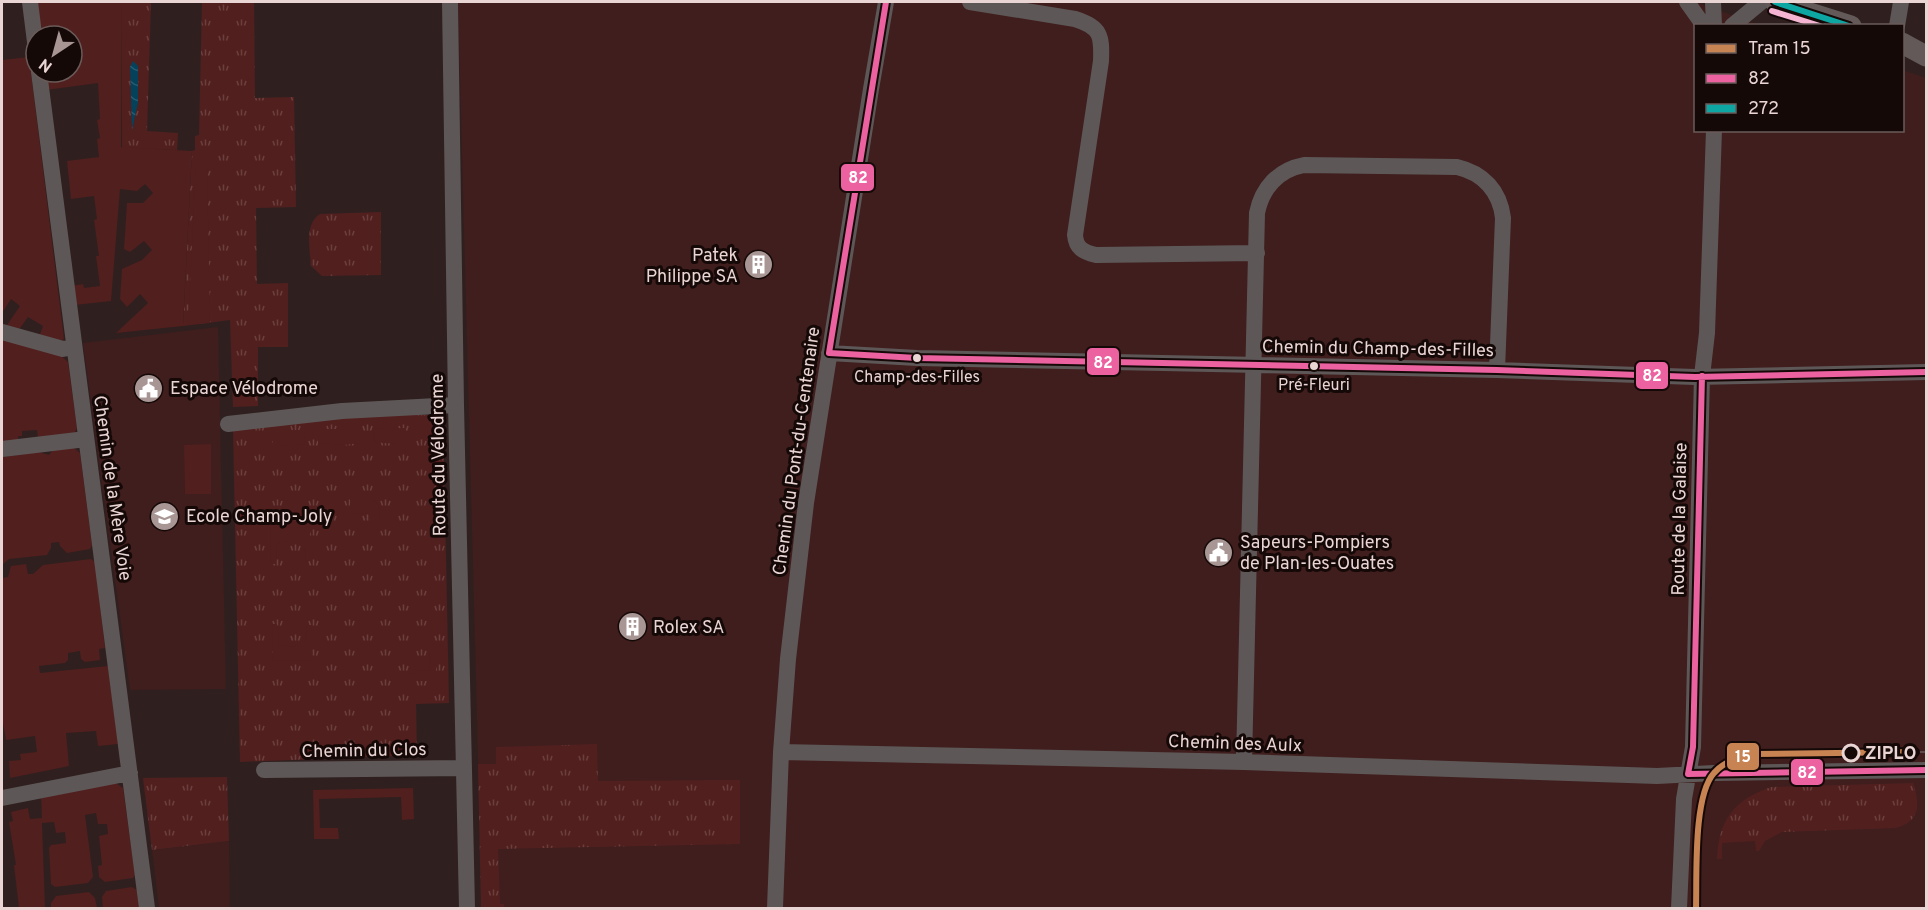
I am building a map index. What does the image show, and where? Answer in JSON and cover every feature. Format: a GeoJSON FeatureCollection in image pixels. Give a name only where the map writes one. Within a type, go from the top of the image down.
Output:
{"type":"FeatureCollection","features":[{"type":"Feature","properties":{"kind":"main road"},"geometry":{"type":"LineString","coordinates":[[1775,2],[1845,24]]}},
{"type":"Feature","properties":{"kind":"main road"},"geometry":{"type":"LineString","coordinates":[[1904,38],[1926,37]]}},
{"type":"Feature","properties":{"kind":"main road"},"geometry":{"type":"LineString","coordinates":[[1904,44],[1926,56]]}},
{"type":"Feature","properties":{"kind":"street"},"geometry":{"type":"LineString","coordinates":[[30,2],[33,24]]}},
{"type":"Feature","properties":{"kind":"street","name":"Route du Vélodrome"},"geometry":{"type":"LineString","coordinates":[[450,2],[467,909]]}},
{"type":"Feature","properties":{"kind":"street","name":"Chemin du Pont-du-Centenaire"},"geometry":{"type":"LineString","coordinates":[[775,909],[780,752],[804,514],[886,2]]}},
{"type":"Feature","properties":{"kind":"street"},"geometry":{"type":"LineString","coordinates":[[969,2],[1087,22],[1101,38],[1101,61],[1075,235],[1077,246],[1096,255],[1257,253]]}},
{"type":"Feature","properties":{"kind":"street"},"geometry":{"type":"LineString","coordinates":[[1688,2],[1703,24]]}},
{"type":"Feature","properties":{"kind":"street"},"geometry":{"type":"LineString","coordinates":[[1713,2],[1714,24]]}},
{"type":"Feature","properties":{"kind":"street"},"geometry":{"type":"LineString","coordinates":[[1734,24],[1761,2]]}},
{"type":"Feature","properties":{"kind":"street"},"geometry":{"type":"LineString","coordinates":[[1897,24],[1901,2]]}},
{"type":"Feature","properties":{"kind":"street","name":"Chemin de la Mère Voie"},"geometry":{"type":"LineString","coordinates":[[41,84],[147,909]]}},
{"type":"Feature","properties":{"kind":"street","name":"Route de la Galaise"},"geometry":{"type":"LineString","coordinates":[[1679,909],[1684,799],[1694,747],[1702,376],[1707,333],[1714,132]]}},
{"type":"Feature","properties":{"kind":"street"},"geometry":{"type":"LineString","coordinates":[[1244,762],[1257,213],[1262,198],[1276,178],[1294,167],[1320,164],[1457,167],[1474,172],[1494,191],[1502,210],[1497,370]]}},
{"type":"Feature","properties":{"kind":"street"},"geometry":{"type":"LineString","coordinates":[[2,332],[63,349],[74,347]]}},
{"type":"Feature","properties":{"kind":"street","name":"Chemin du Champ-des-Filles"},"geometry":{"type":"LineString","coordinates":[[829,353],[917,358],[1702,376],[1926,372]]}},
{"type":"Feature","properties":{"kind":"street"},"geometry":{"type":"LineString","coordinates":[[228,424],[342,411],[456,405]]}},
{"type":"Feature","properties":{"kind":"street"},"geometry":{"type":"LineString","coordinates":[[2,449],[86,439]]}},
{"type":"Feature","properties":{"kind":"street","name":"Chemin des Aulx"},"geometry":{"type":"LineString","coordinates":[[780,752],[1244,762],[1665,776],[1926,770]]}},
{"type":"Feature","properties":{"kind":"street","name":"Chemin du Clos"},"geometry":{"type":"LineString","coordinates":[[264,770],[464,768]]}},
{"type":"Feature","properties":{"kind":"street"},"geometry":{"type":"LineString","coordinates":[[2,798],[130,773]]}},
{"type":"Feature","properties":{"kind":"shaded area","name":"ZIPLO"},"geometry":{"type":"Polygon","coordinates":[[[458,2],[1696,2],[1756,24],[1694,24],[1694,132],[1904,132],[1904,70],[1926,78],[1926,908],[482,908],[458,2]]]}},
{"type":"Feature","properties":{"kind":"shaded area","name":"Ecole Champ-Joly"},"geometry":{"type":"Polygon","coordinates":[[[218,327],[226,689],[130,690],[83,343],[218,327]]]}},
{"type":"Feature","properties":{"kind":"shaded area"},"geometry":{"type":"Polygon","coordinates":[[[229,841],[230,908],[159,908],[152,850],[229,841]]]}},
{"type":"Feature","properties":{"kind":"green space"},"geometry":{"type":"Polygon","coordinates":[[[34,2],[122,2],[121,147],[192,151],[183,326],[116,333],[148,303],[140,294],[127,307],[120,299],[122,269],[142,260],[152,250],[144,241],[130,252],[124,249],[127,203],[143,203],[153,193],[145,184],[137,191],[120,189],[111,301],[75,305],[72,286],[83,284],[84,288],[100,286],[96,256],[99,256],[94,220],[97,219],[94,196],[71,199],[67,161],[99,157],[98,83],[46,90],[45,84],[84,84],[84,24],[37,24],[34,2]]]}},
{"type":"Feature","properties":{"kind":"green space"},"geometry":{"type":"Polygon","coordinates":[[[122,2],[151,2],[147,131],[178,133],[177,150],[122,148],[122,2]]]}},
{"type":"Feature","properties":{"kind":"green space"},"geometry":{"type":"Polygon","coordinates":[[[202,2],[254,2],[255,98],[294,97],[296,207],[256,208],[257,284],[288,283],[288,347],[258,347],[258,406],[233,407],[230,320],[183,326],[192,151],[195,150],[195,136],[199,135],[202,2]]]}},
{"type":"Feature","properties":{"kind":"green space"},"geometry":{"type":"Polygon","coordinates":[[[24,58],[24,84],[32,84],[64,339],[60,341],[39,337],[43,326],[28,317],[18,331],[7,325],[20,306],[11,299],[2,313],[2,60],[24,58]]]}},
{"type":"Feature","properties":{"kind":"green space"},"geometry":{"type":"Polygon","coordinates":[[[196,166],[207,166],[210,323],[188,325],[196,166]]]}},
{"type":"Feature","properties":{"kind":"green space"},"geometry":{"type":"Polygon","coordinates":[[[381,212],[381,275],[322,276],[311,266],[310,230],[315,218],[320,214],[381,212]]]}},
{"type":"Feature","properties":{"kind":"green space"},"geometry":{"type":"Polygon","coordinates":[[[2,339],[60,355],[68,362],[77,428],[73,436],[38,437],[37,430],[22,431],[22,436],[18,436],[19,443],[2,445],[2,339]]]}},
{"type":"Feature","properties":{"kind":"green space"},"geometry":{"type":"Polygon","coordinates":[[[371,415],[443,415],[449,703],[416,704],[417,755],[240,762],[233,430],[371,415]]]}},
{"type":"Feature","properties":{"kind":"green space"},"geometry":{"type":"Polygon","coordinates":[[[406,428],[405,453],[397,453],[397,444],[373,442],[374,429],[406,428]]]}},
{"type":"Feature","properties":{"kind":"green space"},"geometry":{"type":"Polygon","coordinates":[[[318,429],[360,429],[360,443],[344,445],[318,443],[318,429]]]}},
{"type":"Feature","properties":{"kind":"green space"},"geometry":{"type":"Polygon","coordinates":[[[273,430],[304,430],[305,444],[282,446],[282,456],[273,456],[273,430]]]}},
{"type":"Feature","properties":{"kind":"green space"},"geometry":{"type":"Polygon","coordinates":[[[211,444],[211,494],[185,494],[184,445],[211,444]]]}},
{"type":"Feature","properties":{"kind":"green space"},"geometry":{"type":"Polygon","coordinates":[[[74,448],[80,453],[92,545],[90,549],[67,553],[59,542],[51,543],[47,555],[9,559],[2,565],[2,457],[39,452],[49,455],[53,450],[74,448]]]}},
{"type":"Feature","properties":{"kind":"green space"},"geometry":{"type":"Polygon","coordinates":[[[350,499],[373,499],[380,508],[379,524],[370,524],[370,514],[350,513],[350,499]]]}},
{"type":"Feature","properties":{"kind":"green space"},"geometry":{"type":"Polygon","coordinates":[[[310,527],[310,561],[305,562],[306,550],[303,548],[303,542],[293,540],[277,543],[276,564],[271,564],[270,528],[310,527]]]}},
{"type":"Feature","properties":{"kind":"green space"},"geometry":{"type":"Polygon","coordinates":[[[91,559],[95,562],[105,648],[99,649],[100,660],[85,662],[81,659],[80,651],[68,653],[68,660],[65,663],[39,666],[40,673],[108,666],[118,744],[98,746],[96,731],[66,733],[69,766],[10,778],[9,761],[21,760],[20,754],[37,752],[35,736],[6,740],[2,717],[2,578],[8,577],[11,566],[26,564],[28,574],[33,574],[43,565],[91,559]]]}},
{"type":"Feature","properties":{"kind":"green space"},"geometry":{"type":"Polygon","coordinates":[[[272,624],[277,624],[279,645],[295,647],[305,645],[307,625],[312,625],[312,660],[273,661],[272,624]]]}},
{"type":"Feature","properties":{"kind":"green space"},"geometry":{"type":"Polygon","coordinates":[[[429,651],[436,651],[436,681],[408,681],[408,673],[416,674],[417,671],[430,670],[429,651]]]}},
{"type":"Feature","properties":{"kind":"green space"},"geometry":{"type":"Polygon","coordinates":[[[597,744],[598,781],[740,780],[740,844],[498,849],[500,904],[504,904],[504,908],[481,908],[478,764],[496,764],[496,747],[597,744]]]}},
{"type":"Feature","properties":{"kind":"green space"},"geometry":{"type":"Polygon","coordinates":[[[227,777],[229,841],[152,850],[143,778],[227,777]]]}},
{"type":"Feature","properties":{"kind":"green space"},"geometry":{"type":"Polygon","coordinates":[[[114,782],[123,788],[135,875],[133,878],[105,882],[99,877],[98,866],[102,865],[99,836],[108,834],[107,824],[98,824],[96,813],[85,815],[93,877],[88,883],[55,887],[51,884],[49,848],[51,845],[66,843],[65,832],[56,833],[54,822],[42,823],[45,908],[19,908],[14,865],[16,865],[9,822],[13,821],[11,812],[28,808],[30,819],[42,818],[41,795],[114,782]]]}},
{"type":"Feature","properties":{"kind":"green space"},"geometry":{"type":"Polygon","coordinates":[[[1913,783],[1917,798],[1916,811],[1910,821],[1904,825],[1896,828],[1782,832],[1765,841],[1759,851],[1756,851],[1755,841],[1722,843],[1722,859],[1717,859],[1718,845],[1725,822],[1738,805],[1758,792],[1771,787],[1913,783]]]}},
{"type":"Feature","properties":{"kind":"green space"},"geometry":{"type":"Polygon","coordinates":[[[413,788],[414,819],[402,820],[401,797],[319,799],[320,828],[338,828],[339,839],[314,839],[313,790],[413,788]]]}},
{"type":"Feature","properties":{"kind":"green space"},"geometry":{"type":"Polygon","coordinates":[[[132,887],[137,890],[139,908],[103,908],[102,897],[106,891],[132,887]]]}},
{"type":"Feature","properties":{"kind":"green space"},"geometry":{"type":"Polygon","coordinates":[[[89,892],[95,898],[97,908],[51,908],[51,903],[56,896],[89,892]]]}},
{"type":"Feature","properties":{"kind":"water"},"geometry":{"type":"Polygon","coordinates":[[[133,61],[138,66],[138,103],[132,130],[130,67],[133,61]]]}},
{"type":"Feature","properties":{"kind":"tram line"},"geometry":{"type":"LineString","coordinates":[[1915,752],[1926,752]]}},
{"type":"Feature","properties":{"kind":"tram line","name":"15"},"geometry":{"type":"LineString","coordinates":[[1696,908],[1699,817],[1702,799],[1707,784],[1723,765],[1755,754],[1915,752]]}},
{"type":"Feature","properties":{"kind":"transit line","name":"82"},"geometry":{"type":"LineString","coordinates":[[829,353],[886,2]]}},
{"type":"Feature","properties":{"kind":"transit line","name":"272"},"geometry":{"type":"LineString","coordinates":[[1775,2],[1843,24]]}},
{"type":"Feature","properties":{"kind":"transit line"},"geometry":{"type":"LineString","coordinates":[[1772,11],[1814,24]]}},
{"type":"Feature","properties":{"kind":"transit line","name":"82"},"geometry":{"type":"LineString","coordinates":[[829,353],[917,358],[1497,370],[1695,377],[1926,372]]}},
{"type":"Feature","properties":{"kind":"transit line","name":"82"},"geometry":{"type":"LineString","coordinates":[[1688,774],[1693,747],[1702,376]]}},
{"type":"Feature","properties":{"kind":"transit line","name":"82"},"geometry":{"type":"LineString","coordinates":[[1688,774],[1926,770]]}},
{"type":"Feature","properties":{"kind":"place","name":"Patek Philippe SA"},"geometry":{"type":"Point","coordinates":[759,265]}},
{"type":"Feature","properties":{"kind":"place","name":"Champ-des-Filles"},"geometry":{"type":"Point","coordinates":[917,358]}},
{"type":"Feature","properties":{"kind":"place","name":"Pré-Fleuri"},"geometry":{"type":"Point","coordinates":[1314,366]}},
{"type":"Feature","properties":{"kind":"place","name":"Espace Vélodrome"},"geometry":{"type":"Point","coordinates":[149,388]}},
{"type":"Feature","properties":{"kind":"place","name":"Ecole Champ-Joly"},"geometry":{"type":"Point","coordinates":[165,516]}},
{"type":"Feature","properties":{"kind":"place","name":"Sapeurs-Pompiers de Plan-les-Ouates"},"geometry":{"type":"Point","coordinates":[1219,552]}},
{"type":"Feature","properties":{"kind":"place","name":"Rolex SA"},"geometry":{"type":"Point","coordinates":[632,627]}},
{"type":"Feature","properties":{"kind":"place","name":"ZIPLO"},"geometry":{"type":"Point","coordinates":[1851,753]}}]}
